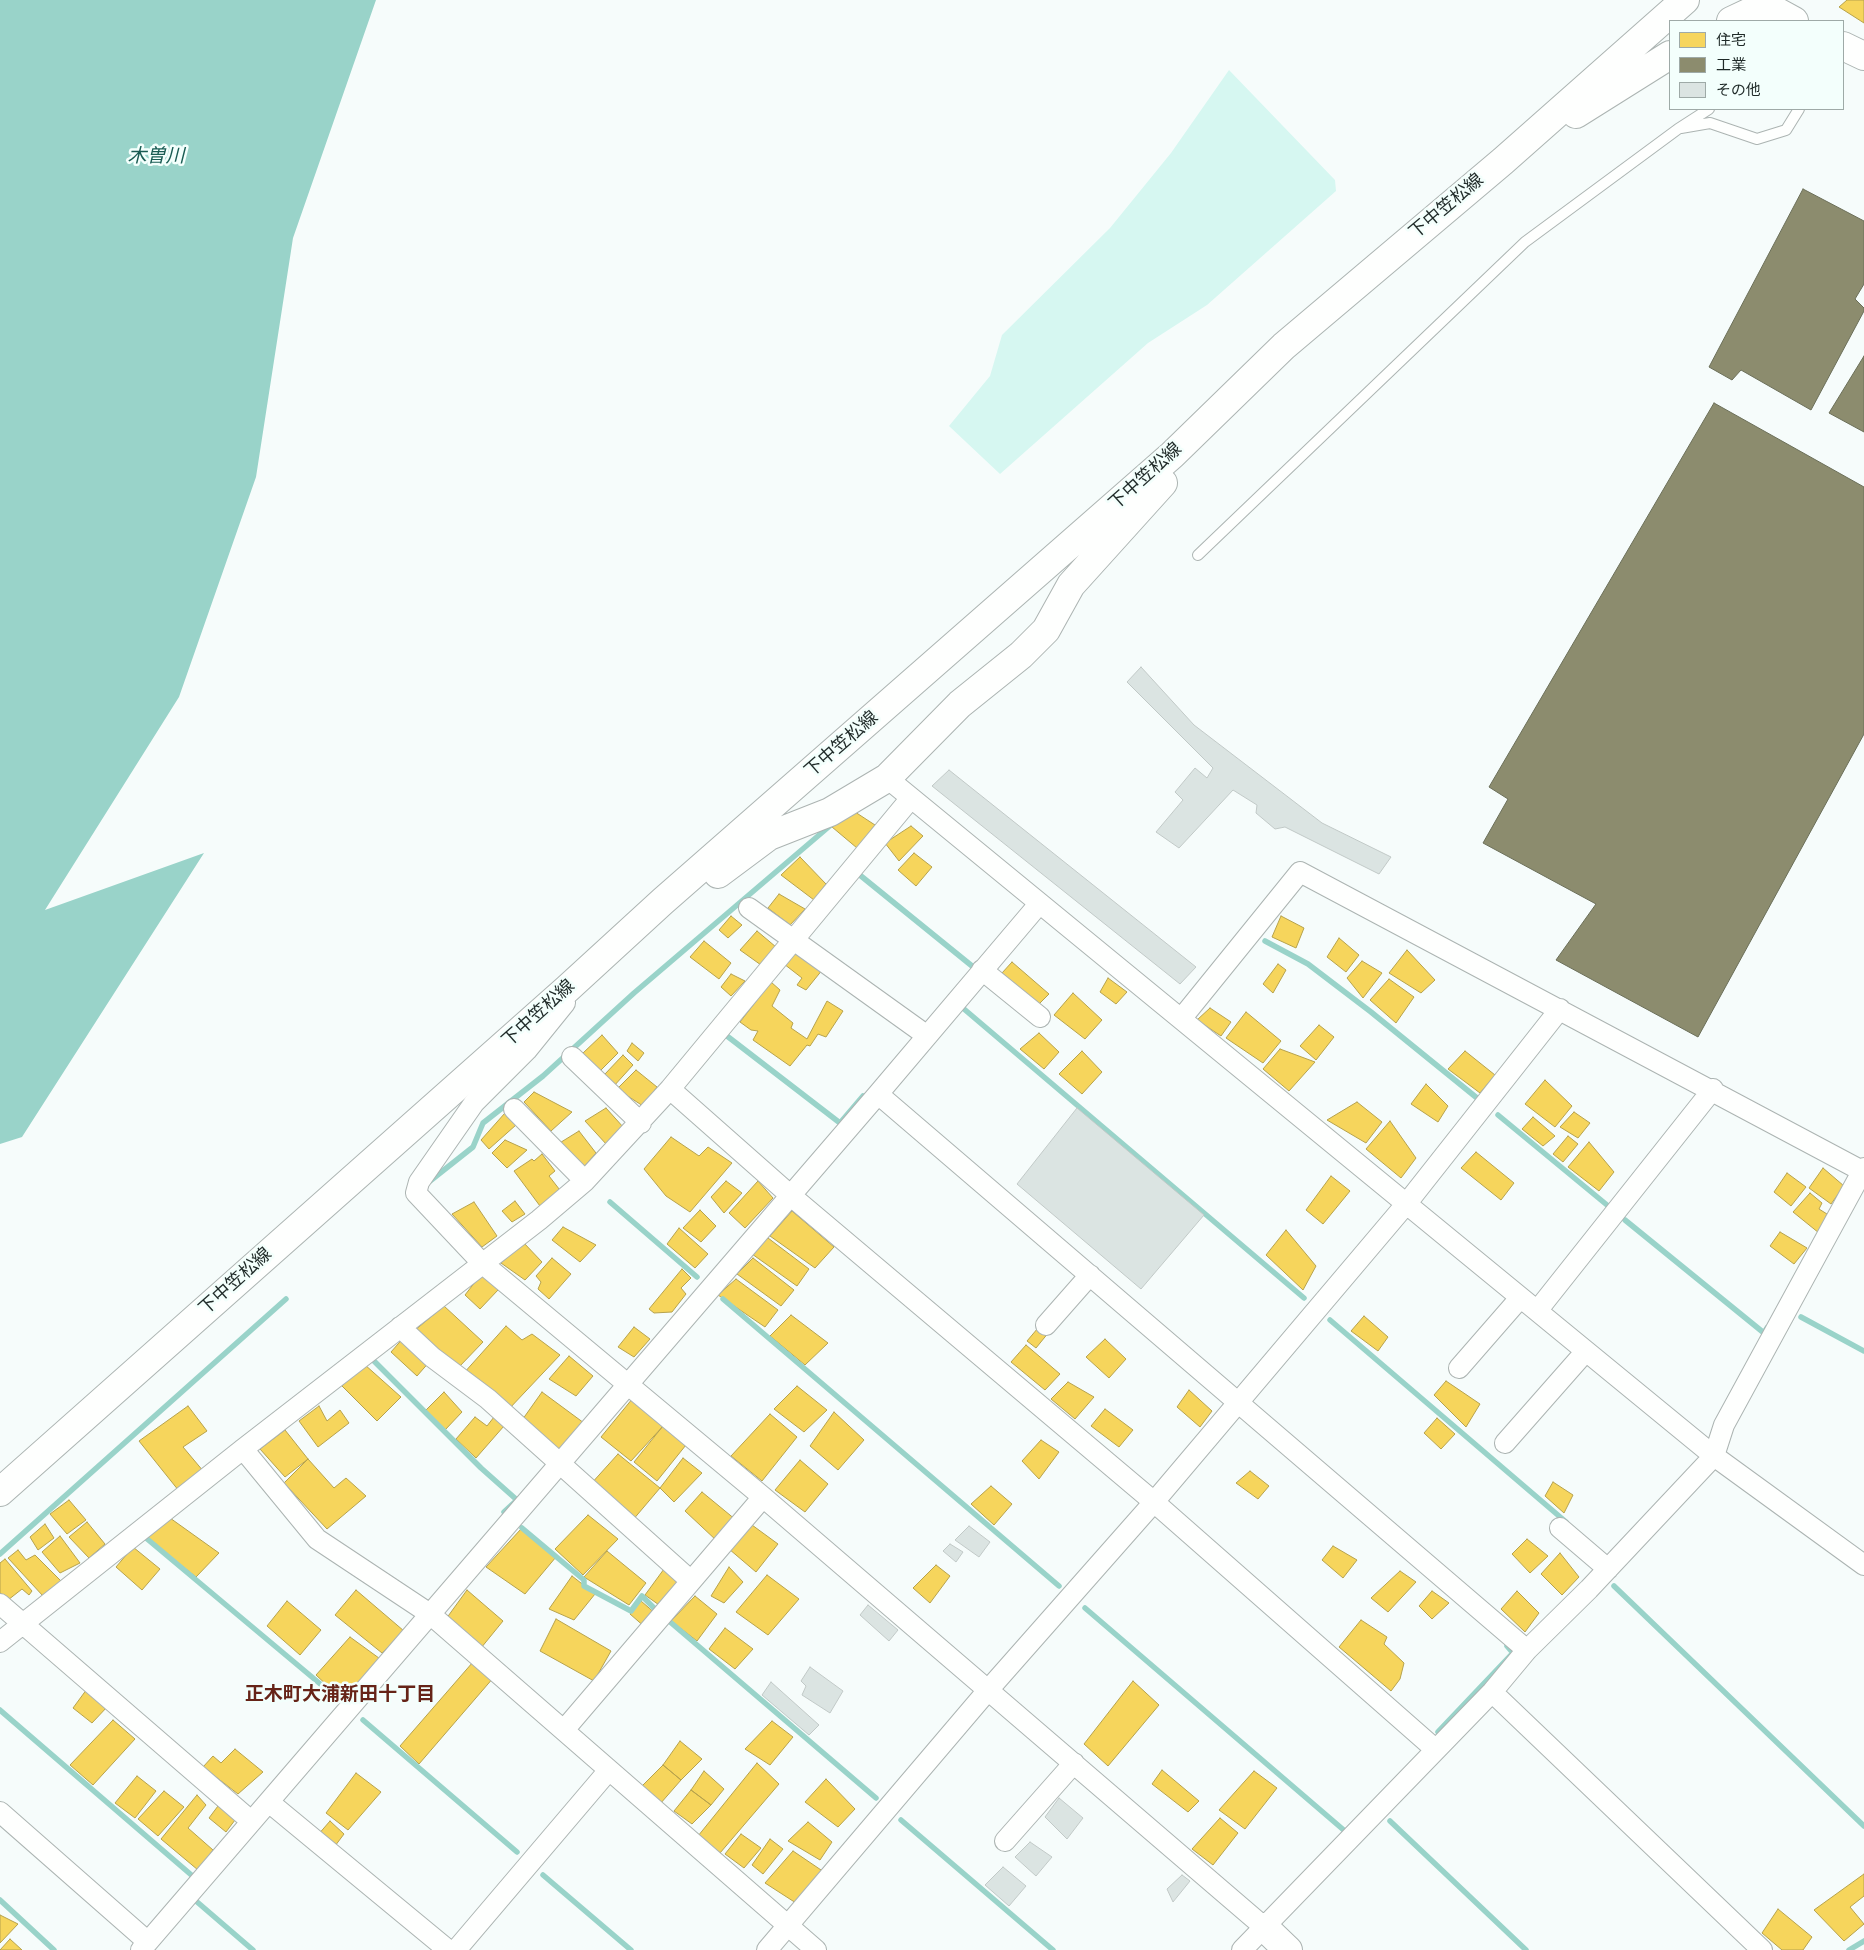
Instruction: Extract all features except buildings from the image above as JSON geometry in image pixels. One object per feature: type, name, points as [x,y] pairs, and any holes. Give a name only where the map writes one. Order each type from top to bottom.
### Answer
[{"type":"main road","name":"下中笠松線","points":[[0,1492],[567,989],[663,901],[1172,455],[1284,346],[1503,161],[1685,0]]},
{"type":"main road","points":[[1798,0],[1805,20]]},
{"type":"main road","points":[[1733,20],[1750,12],[1774,10],[1792,20]]},
{"type":"main road","points":[[1844,46],[1864,56]]},
{"type":"main road","points":[[1503,161],[1669,55]]},
{"type":"main road","points":[[663,901],[689,896],[769,836],[830,812],[887,778],[960,704],[1020,656],[1046,630],[1071,585],[1164,482],[1172,455]]},
{"type":"main road","points":[[1264,1927],[1288,1950]]},
{"type":"street","points":[[887,778],[1714,1456],[1864,1565]]},
{"type":"street","points":[[0,1642],[243,1449],[539,1220],[585,1181],[641,1124],[911,798]]},
{"type":"street","points":[[1181,1019],[1300,872],[1863,1170],[1724,1425],[1714,1456],[1608,1569],[1527,1650],[1492,1692],[1242,1950]]},
{"type":"street","points":[[0,1812],[145,1946],[252,1821],[270,1803],[558,1464],[878,1094],[926,1035],[1039,904]]},
{"type":"street","points":[[748,908],[926,1035]]},
{"type":"street","points":[[982,970],[1040,1017]]},
{"type":"street","points":[[567,989],[565,1003],[527,1050],[474,1103],[419,1182],[416,1193],[482,1263],[763,1497],[1264,1927]]},
{"type":"street","points":[[767,1950],[989,1689],[1154,1502],[1407,1203],[1560,1009]]},
{"type":"street","points":[[572,1057],[641,1124]]},
{"type":"street","points":[[670,1089],[790,1195],[1154,1502],[1435,1749]]},
{"type":"street","points":[[1537,1311],[1713,1090]]},
{"type":"street","points":[[878,1094],[1527,1650]]},
{"type":"street","points":[[514,1108],[585,1181]]},
{"type":"street","points":[[1046,1324],[1090,1275]]},
{"type":"street","points":[[1459,1368],[1520,1298]]},
{"type":"street","points":[[400,1327],[432,1357],[488,1399],[558,1464],[691,1581]]},
{"type":"street","points":[[1505,1443],[1586,1351]]},
{"type":"street","points":[[243,1449],[317,1539],[430,1614],[816,1950]]},
{"type":"street","points":[[564,1730],[763,1497]]},
{"type":"street","points":[[1560,1528],[1608,1569]]},
{"type":"street","points":[[0,1604],[24,1623],[136,1724],[252,1821]]},
{"type":"street","points":[[1492,1692],[1762,1950]]},
{"type":"street","points":[[1005,1841],[1074,1763]]},
{"type":"street","points":[[456,1950],[610,1770]]},
{"type":"street","points":[[270,1803],[448,1950]]},
{"type":"lane","points":[[1198,555],[1525,242],[1678,129],[1707,110]]},
{"type":"lane","points":[[1678,129],[1710,123],[1757,139],[1786,130],[1798,110]]},
{"type":"shaded area","points":[[1229,70],[1335,180],[1336,191],[1207,305],[1148,343],[1000,474],[949,426],[990,376],[1002,335],[1110,228],[1171,153]]},
{"type":"water","name":"木曽川","points":[[0,0],[376,0],[293,238],[256,477],[179,697],[45,910],[204,853],[22,1137],[0,1144]]},
{"type":"waterway","points":[[430,1181],[473,1147],[483,1123],[543,1076],[634,993],[832,824]]},
{"type":"waterway","points":[[861,876],[972,966]]},
{"type":"waterway","points":[[1265,941],[1308,964],[1371,1012],[1477,1098]]},
{"type":"waterway","points":[[964,1009],[1304,1298]]},
{"type":"waterway","points":[[727,1036],[840,1123],[863,1096]]},
{"type":"waterway","points":[[1498,1115],[1607,1205]]},
{"type":"waterway","points":[[610,1202],[697,1277]]},
{"type":"waterway","points":[[1625,1220],[1764,1333],[1767,1328]]},
{"type":"waterway","points":[[0,1554],[286,1299]]},
{"type":"waterway","points":[[723,1299],[1059,1586]]},
{"type":"waterway","points":[[1801,1317],[1864,1351]]},
{"type":"waterway","points":[[1330,1320],[1566,1522]]},
{"type":"waterway","points":[[372,1359],[481,1468],[517,1500],[504,1512]]},
{"type":"waterway","points":[[522,1528],[584,1580],[584,1586],[631,1611],[642,1596],[657,1611]]},
{"type":"waterway","points":[[146,1538],[337,1698]]},
{"type":"waterway","points":[[1614,1586],[1864,1826]]},
{"type":"waterway","points":[[1085,1608],[1346,1832]]},
{"type":"waterway","points":[[669,1621],[876,1798]]},
{"type":"waterway","points":[[1438,1732],[1513,1653],[1507,1646]]},
{"type":"waterway","points":[[0,1710],[196,1879]]},
{"type":"waterway","points":[[363,1720],[517,1852]]},
{"type":"waterway","points":[[901,1820],[1053,1950]]},
{"type":"waterway","points":[[1390,1821],[1526,1950]]},
{"type":"waterway","points":[[543,1875],[631,1950]]},
{"type":"waterway","points":[[0,1900],[54,1950]]},
{"type":"waterway","points":[[196,1901],[253,1950]]},
{"type":"waterway","points":[[1849,1950],[1864,1941]]},
{"type":"district","name":"正木町大浦新田十丁目","points":[[340,1695]]}]
